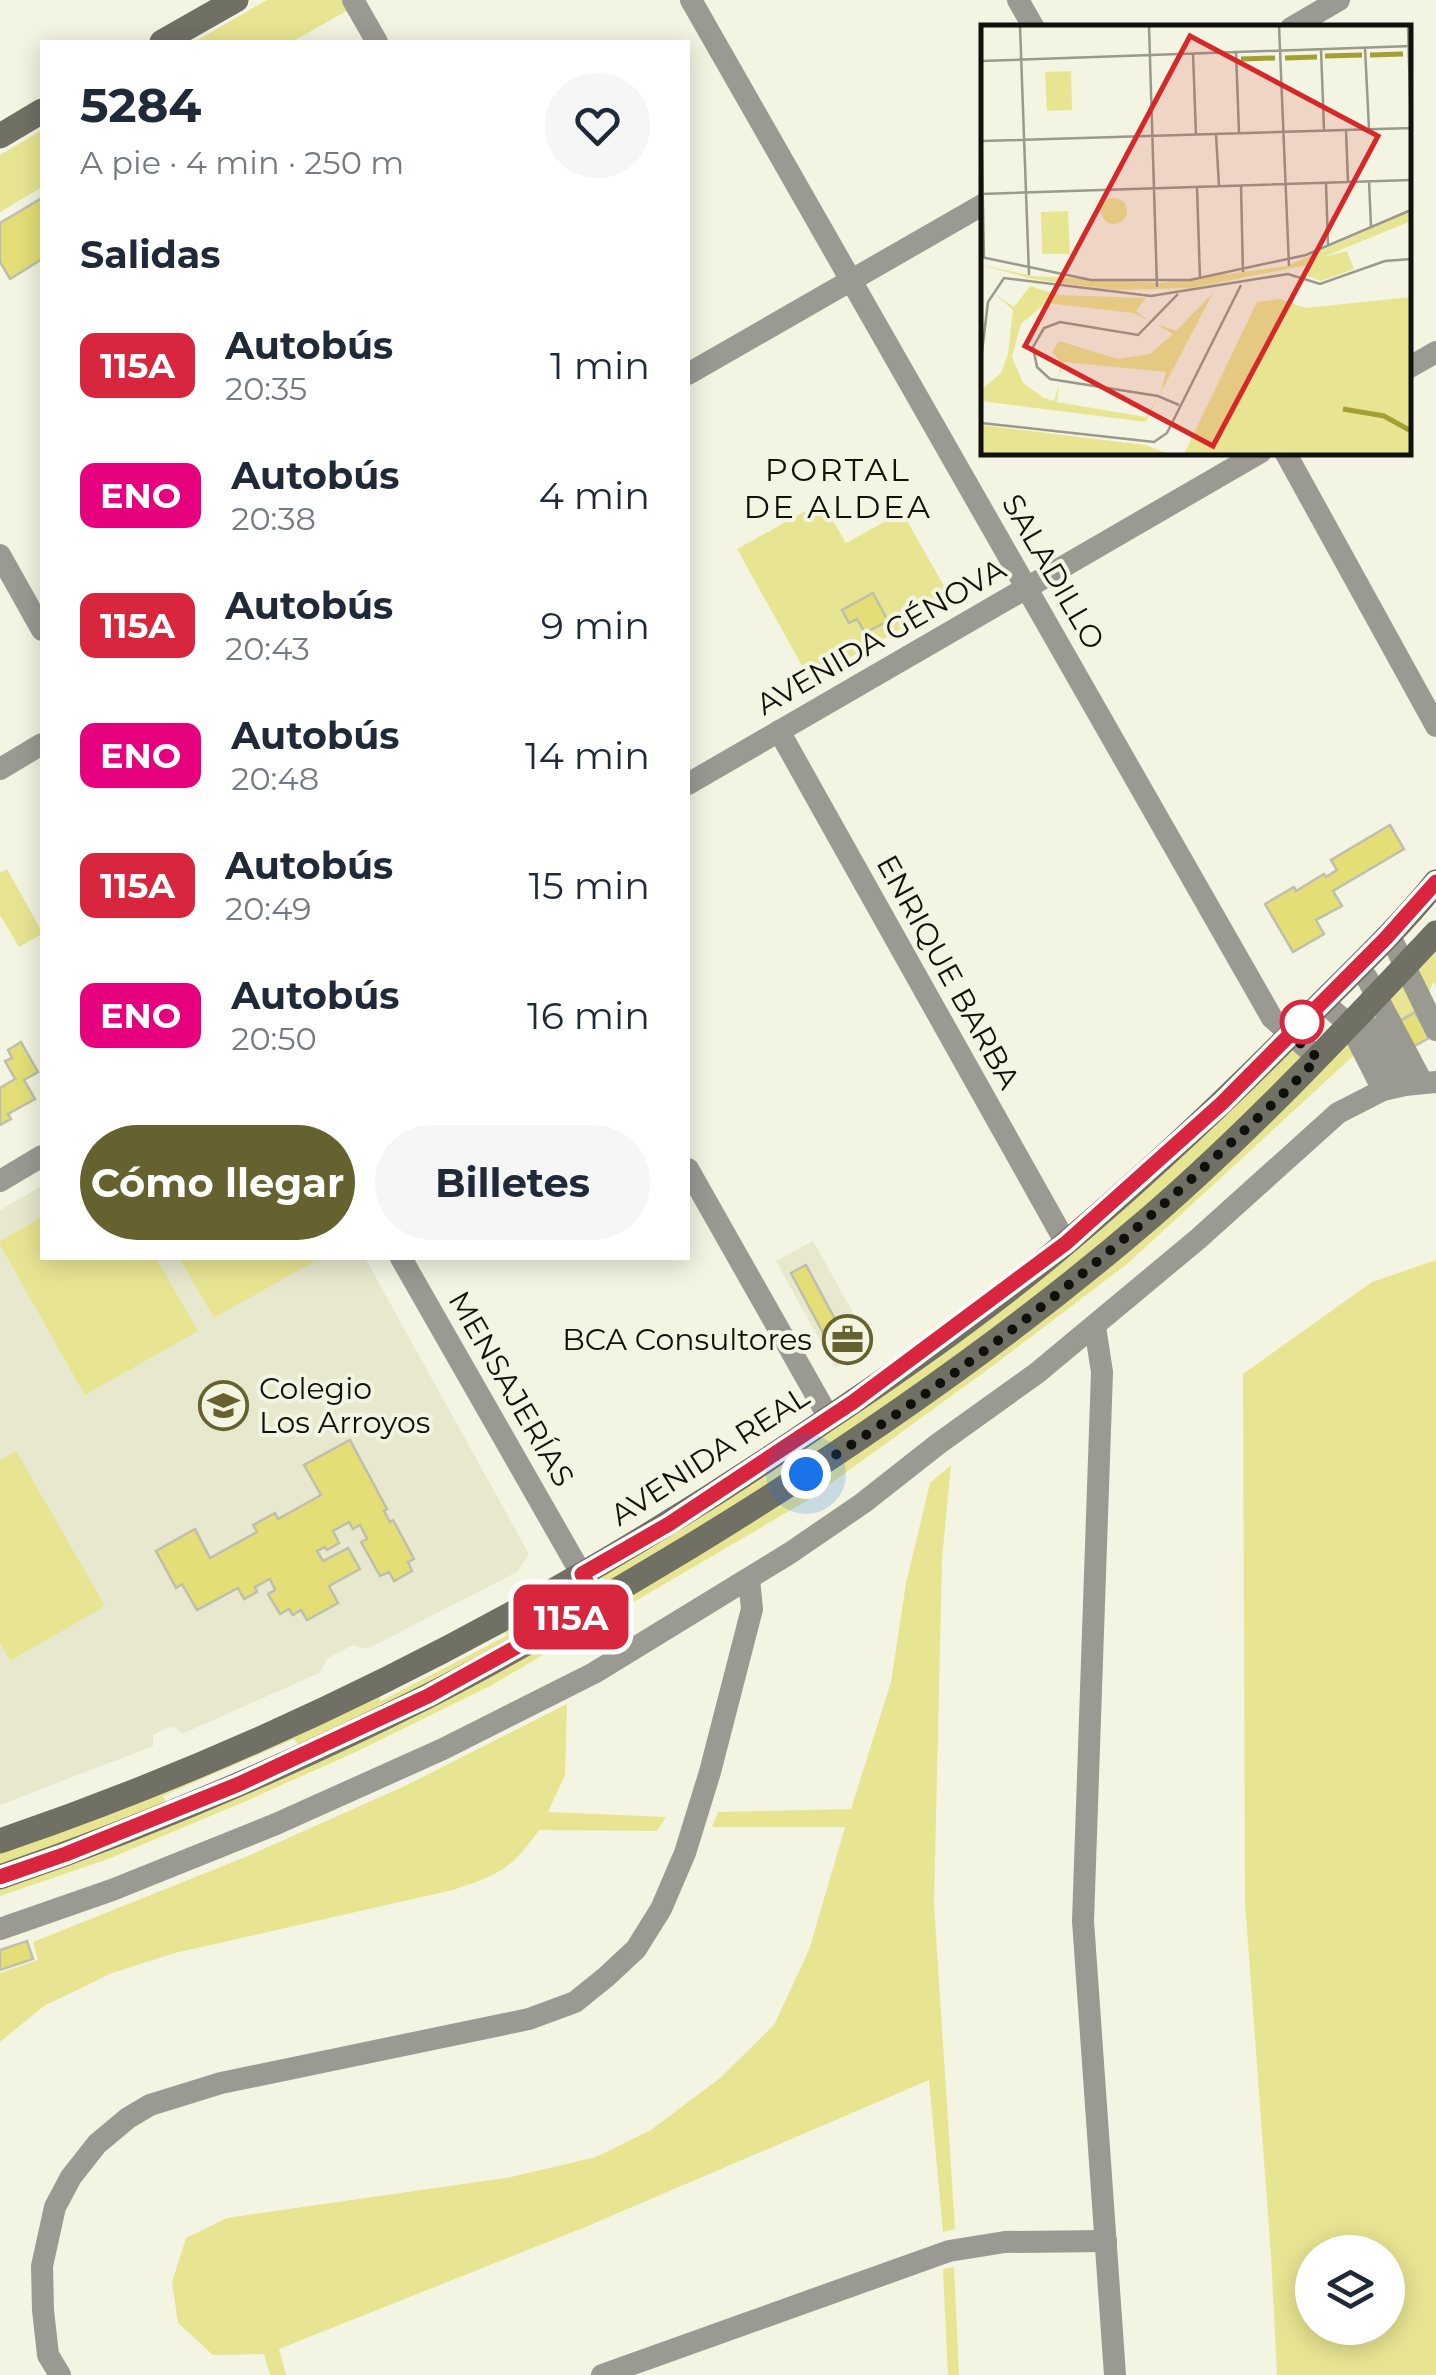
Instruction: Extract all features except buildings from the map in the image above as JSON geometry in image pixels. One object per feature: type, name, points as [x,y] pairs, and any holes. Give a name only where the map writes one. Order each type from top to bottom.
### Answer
[{"type":"main road","points":[[166,40],[236,0]]},
{"type":"main road","points":[[0,136],[40,112]]},
{"type":"main road","name":"AVENIDA REAL","points":[[0,1841],[186,1770],[402,1671],[669,1524],[830,1418],[1066,1243],[1222,1103],[1386,938],[1436,882]]},
{"type":"main road","points":[[0,1877],[204,1800],[428,1696],[598,1602],[832,1458],[998,1341],[1154,1214],[1263,1114],[1436,932]]},
{"type":"street","points":[[353,0],[376,40]]},
{"type":"street","name":"SALADILLO","points":[[691,0],[1272,1018],[1318,1058]]},
{"type":"street","points":[[1018,0],[1032,25]]},
{"type":"street","points":[[1297,25],[1339,0]]},
{"type":"street","points":[[690,373],[981,206]]},
{"type":"street","points":[[1411,366],[1436,352]]},
{"type":"street","name":"AVENIDA GÉNOVA","points":[[690,783],[1256,455]]},
{"type":"street","points":[[1288,455],[1436,726]]},
{"type":"street","points":[[0,555],[40,626]]},
{"type":"street","name":"ENRIQUE BARBA","points":[[778,731],[1066,1243]]},
{"type":"street","points":[[0,769],[40,745]]},
{"type":"street","points":[[1386,938],[1395,946],[1436,1030]]},
{"type":"street","points":[[1356,968],[1376,995],[1412,1085]]},
{"type":"street","points":[[1323,1002],[1350,1025],[1377,1032],[1412,1085]]},
{"type":"street","points":[[0,1930],[276,1824],[443,1749],[594,1673],[749,1579],[1038,1373],[1198,1240],[1338,1112],[1412,1085]]},
{"type":"street","points":[[0,1181],[40,1157]]},
{"type":"street","points":[[690,1173],[830,1418]]},
{"type":"street","name":"MENSAJERÍAS","points":[[403,1260],[598,1602]]},
{"type":"street","points":[[1095,1327],[1102,1372],[1084,1921],[1115,2375]]},
{"type":"street","points":[[60,2375],[48,2355],[42,2310],[42,2266],[55,2207],[96,2144],[128,2118],[150,2104],[221,2082],[529,2018],[576,2002],[636,1949],[668,1895],[706,1788],[752,1609],[749,1579]]},
{"type":"street","points":[[602,2375],[949,2250],[1005,2242],[1106,2241]]},
{"type":"shaded area","points":[[267,0],[345,0],[350,9],[296,40],[197,40]]},
{"type":"shaded area","points":[[40,131],[40,188],[0,212],[0,155]]},
{"type":"shaded area","points":[[822,502],[846,543],[902,512],[952,600],[810,680],[737,549]]},
{"type":"shaded area","points":[[7,869],[40,928],[40,935],[19,947],[0,915],[0,873]]},
{"type":"shaded area","points":[[1436,933],[1436,986],[1433,982],[1428,996],[1433,1006],[1351,1058],[1127,1264],[808,1500],[490,1686],[360,1750],[108,1859],[0,1896],[0,1877],[204,1800],[598,1603],[1081,1276]]},
{"type":"shaded area","points":[[1288,1049],[1299,1054],[1301,1060],[1258,1111],[962,1363],[606,1586],[603,1571],[843,1419]]},
{"type":"shaded area","name":"Colegio Los Arroyos","points":[[40,1187],[40,1260],[366,1260],[529,1554],[517,1572],[367,1649],[353,1645],[328,1658],[319,1673],[182,1734],[170,1727],[153,1735],[153,1746],[0,1805],[0,1210]]},
{"type":"shaded area","points":[[40,1218],[40,1260],[157,1260],[198,1331],[85,1395],[0,1241]]},
{"type":"shaded area","points":[[813,1241],[873,1348],[835,1368],[776,1261]]},
{"type":"shaded area","points":[[180,1260],[316,1260],[214,1318]]},
{"type":"shaded area","points":[[1436,1260],[1436,2375],[1277,2375],[1245,1903],[1243,1374],[1372,1282]]},
{"type":"shaded area","points":[[16,1451],[105,1606],[10,1661],[0,1643],[0,1460]]},
{"type":"shaded area","points":[[951,1465],[942,1559],[934,1904],[955,2229],[943,2232],[929,2080],[583,2228],[279,2349],[286,2375],[270,2375],[264,2354],[213,2355],[178,2323],[172,2282],[186,2238],[227,2218],[511,2177],[596,2157],[651,2130],[720,2078],[774,2025],[809,1950],[845,1827],[712,1827],[718,1812],[851,1809],[891,1682],[906,1583],[930,1483]]},
{"type":"shaded area","points":[[576,1590],[581,1599],[511,1643],[300,1748],[294,1739],[163,1796],[167,1806],[0,1868],[0,1848],[377,1691],[381,1701],[506,1636],[502,1626]]},
{"type":"shaded area","points":[[567,1704],[565,1775],[548,1812],[666,1817],[657,1831],[539,1830],[511,1863],[482,1880],[453,1890],[175,1953],[112,1973],[44,2006],[0,2042],[0,1973],[38,1960],[33,1942],[248,1856],[407,1785]]},
{"type":"shaded area","points":[[954,2267],[959,2375],[948,2375],[943,2269]]},
{"type":"bus line","name":"115A","points":[[0,1877],[239,1784],[428,1696],[598,1602],[582,1574],[773,1457],[1066,1243],[1222,1103],[1386,938],[1436,882]]},
{"type":"place","name":"BCA Consultores","points":[[847,1340]]},
{"type":"place","name":"Colegio Los Arroyos","points":[[224,1406]]},
{"type":"district","name":"PORTAL DE ALDEA","points":[[838,488]]},
{"type":"route","points":[[806,1474],[908,1407],[998,1341],[1154,1214],[1318,1058],[1290,1035],[1302,1022]]}]
